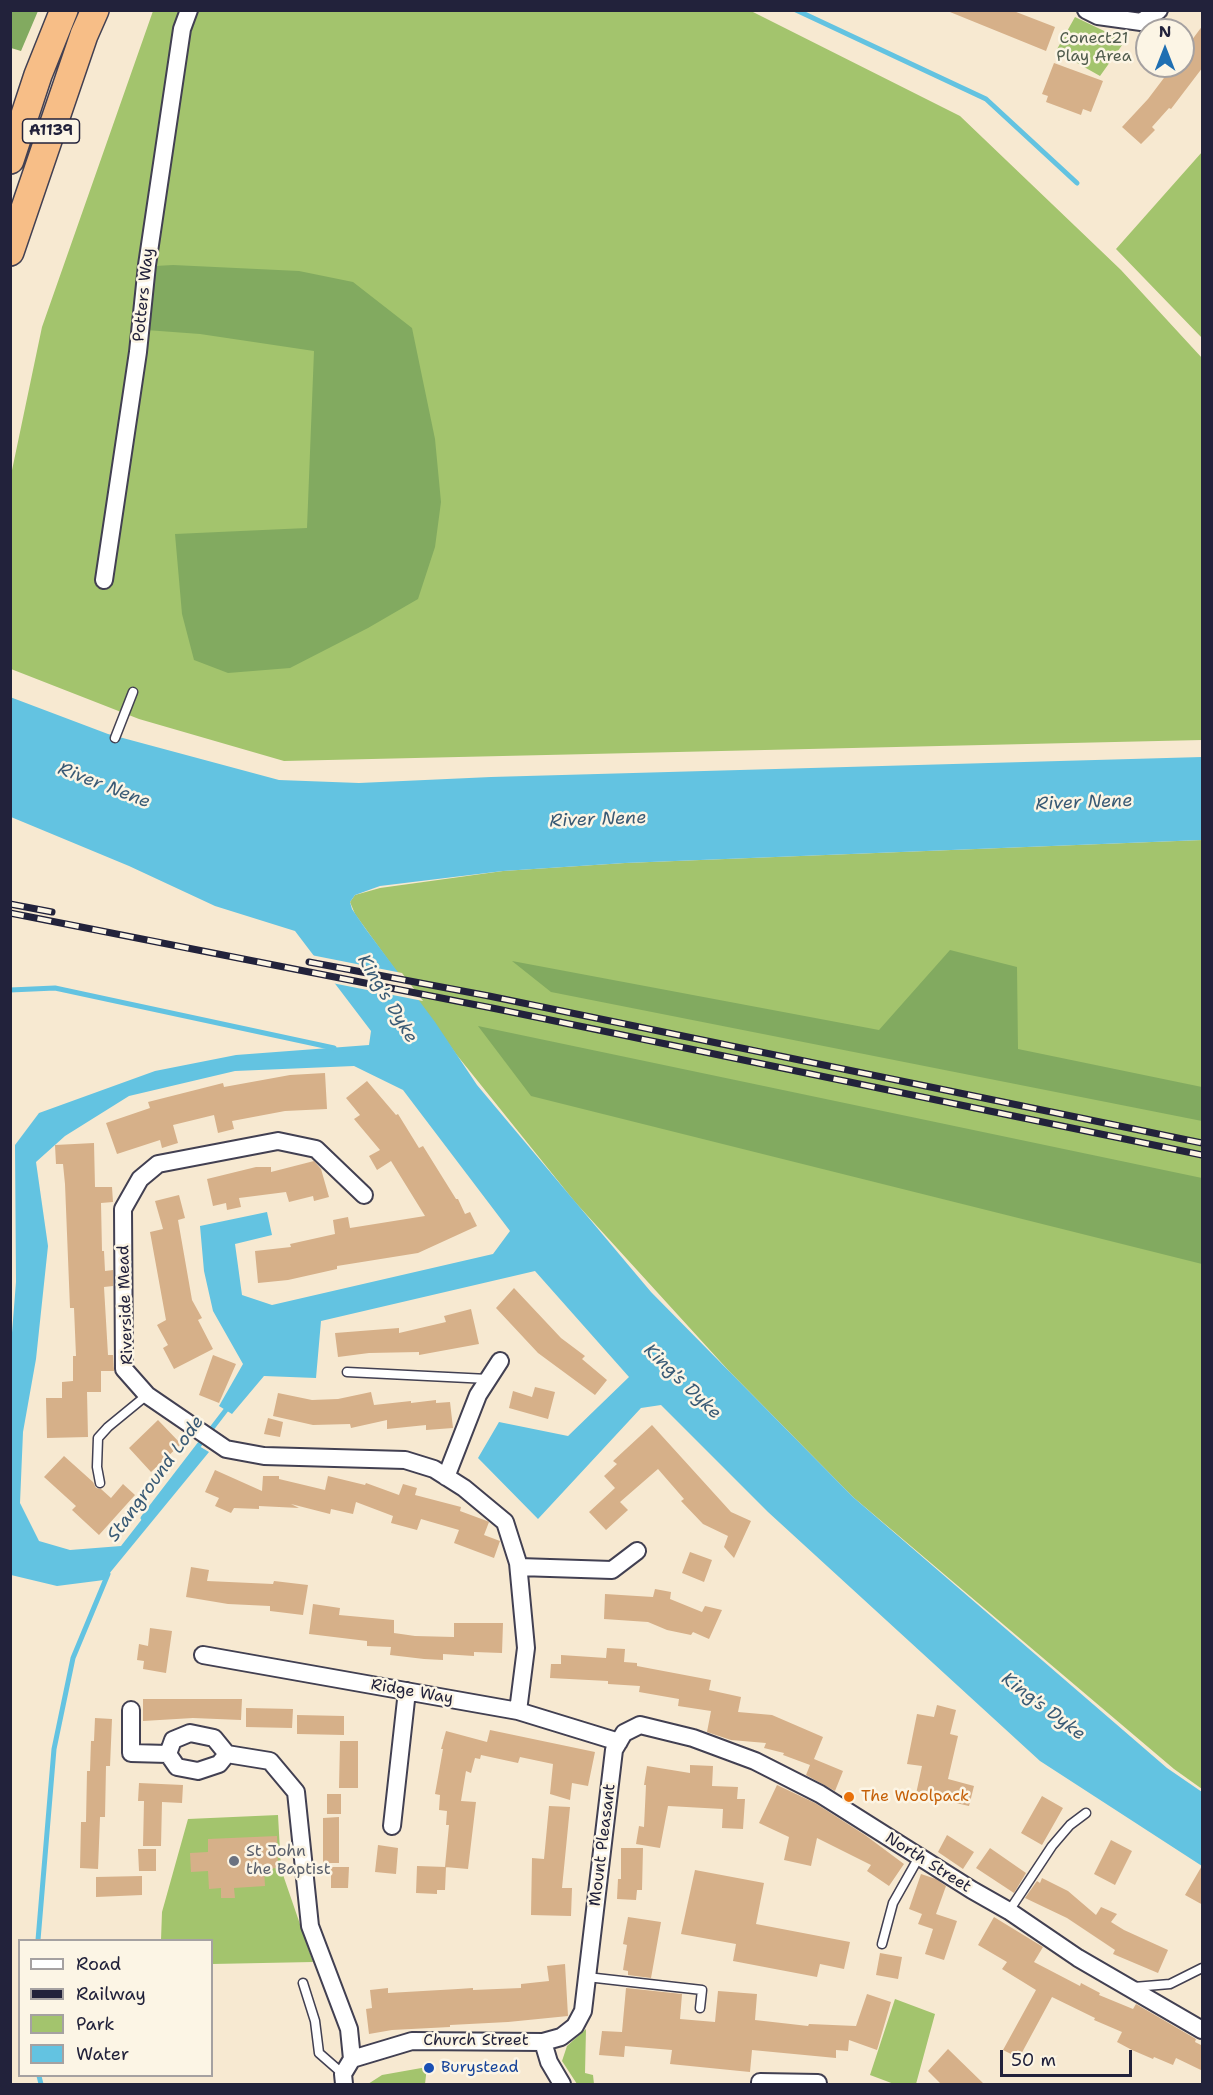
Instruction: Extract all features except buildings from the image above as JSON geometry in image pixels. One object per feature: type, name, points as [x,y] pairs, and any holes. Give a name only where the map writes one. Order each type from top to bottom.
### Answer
[{"type":"highway","name":"A1139","points":[[10,160],[38,75],[64,10]]},
{"type":"highway","name":"A1139","points":[[10,252],[84,35],[95,10]]},
{"type":"street","name":"Potters Way","points":[[104,579],[182,29],[189,10]]},
{"type":"street","points":[[1086,10],[1098,16],[1141,22],[1159,10]]},
{"type":"street","name":"Riverside Mead","points":[[364,1195],[316,1149],[278,1141],[158,1164],[140,1179],[123,1209],[124,1369],[147,1395],[226,1449],[264,1456],[405,1460],[434,1469],[464,1488],[505,1522],[519,1567],[526,1648],[518,1711]]},
{"type":"street","points":[[446,1477],[478,1395],[500,1361]]},
{"type":"street","points":[[519,1567],[612,1570],[637,1551]]},
{"type":"street","name":"Ridge Way","points":[[203,1655],[518,1711],[619,1742]]},
{"type":"street","points":[[392,1826],[407,1691]]},
{"type":"street","points":[[131,1710],[131,1753],[168,1754]]},
{"type":"street","name":"North Street","points":[[619,1742],[624,1733],[640,1725],[693,1738],[755,1761],[820,1794],[1009,1911],[1078,1958],[1203,2030]]},
{"type":"street","points":[[168,1754],[173,1740],[190,1733],[214,1738],[227,1754],[270,1761],[296,1792],[310,1926],[350,2030],[346,2072]]},
{"type":"street","name":"Mount Pleasant","points":[[587,1977],[614,1750],[619,1742]]},
{"type":"street","points":[[168,1754],[177,1767],[198,1772],[219,1764],[227,1754]]},
{"type":"street","name":"Church Street","points":[[346,2072],[412,2041],[543,2042],[561,2037],[575,2026],[583,2011],[587,1977]]},
{"type":"street","points":[[543,2042],[549,2062],[562,2085]]},
{"type":"street","points":[[760,2085],[760,2082],[818,2083]]},
{"type":"lane","points":[[115,738],[133,692]]},
{"type":"lane","points":[[347,1372],[489,1379]]},
{"type":"lane","points":[[100,1483],[97,1467],[98,1438],[147,1395]]},
{"type":"lane","points":[[1009,1911],[1052,1846],[1070,1825],[1086,1813]]},
{"type":"lane","points":[[882,1944],[893,1902],[919,1857]]},
{"type":"lane","points":[[1127,1987],[1170,1984],[1203,1968]]},
{"type":"lane","points":[[587,1977],[702,1990],[700,2008]]},
{"type":"lane","points":[[303,1983],[315,2021],[319,2054],[346,2072]]},
{"type":"green space","points":[[11,10],[38,11],[21,51],[11,48]]},
{"type":"green space","points":[[153,11],[751,11],[960,116],[1121,270],[1202,358],[1202,740],[284,761],[139,719],[11,669],[11,475],[42,327]]},
{"type":"green space","name":"Conect21 Play Area","points":[[1075,17],[1125,41],[1100,76],[1056,51]]},
{"type":"green space","points":[[1202,152],[1202,338],[1116,249]]},
{"type":"green space","points":[[155,266],[299,271],[353,282],[412,328],[435,439],[441,502],[435,547],[418,599],[368,628],[290,668],[228,673],[194,660],[182,614],[175,534],[307,528],[314,351],[200,334],[146,330]]},
{"type":"green space","points":[[1202,840],[1202,1789],[1174,1769],[853,1497],[729,1371],[575,1202],[456,1054],[355,914],[350,902],[355,895],[380,888],[503,871],[625,863]]},
{"type":"green space","points":[[950,950],[1017,967],[1018,1049],[1202,1087],[1202,1121],[551,992],[512,961],[879,1030]]},
{"type":"green space","points":[[478,1026],[1202,1178],[1202,1264],[531,1096]]},
{"type":"green space","points":[[278,1815],[281,1869],[313,1962],[213,1964],[213,1939],[161,1939],[162,1912],[188,1819]]},
{"type":"green space","points":[[895,1999],[935,2014],[916,2084],[894,2084],[870,2075]]},
{"type":"green space","points":[[586,2029],[585,2073],[593,2075],[594,2084],[577,2084],[562,2061],[567,2046]]},
{"type":"green space","points":[[427,2067],[425,2084],[368,2084],[382,2075]]},
{"type":"water","points":[[10,697],[108,734],[279,780],[359,783],[491,777],[1202,757],[1202,840],[625,863],[503,871],[380,886],[355,895],[350,902],[365,928],[435,1022],[477,1085],[651,1292],[853,1497],[1167,1768],[1202,1792],[1202,1866],[1040,1761],[768,1512],[661,1405],[641,1408],[538,1519],[478,1458],[499,1422],[568,1436],[629,1377],[535,1271],[321,1321],[316,1378],[264,1376],[232,1414],[219,1406],[243,1364],[213,1311],[204,1271],[200,1226],[267,1212],[272,1235],[235,1244],[242,1295],[272,1305],[493,1254],[510,1231],[403,1090],[354,1066],[235,1071],[129,1096],[65,1136],[36,1162],[48,1246],[36,1359],[23,1432],[20,1503],[39,1541],[70,1550],[121,1546],[199,1446],[209,1452],[104,1580],[57,1586],[11,1575],[10,1358],[16,1282],[15,1145],[39,1113],[155,1071],[236,1055],[369,1045],[371,1031],[295,931],[215,906],[129,866],[11,817]]},
{"type":"pier","points":[[311,955],[402,973],[423,1001],[332,983]]},
{"type":"waterway","points":[[796,10],[986,99],[1077,183]]},
{"type":"waterway","points":[[10,990],[55,988],[334,1048]]},
{"type":"waterway","name":"Stanground Lode","points":[[143,1518],[229,1406]]},
{"type":"waterway","name":"Stanground Lode","points":[[38,1939],[54,1749],[73,1658],[108,1574]]},
{"type":"waterway","name":"Stanground Lode","points":[[39,2077],[41,2084]]},
{"type":"railway","points":[[10,904],[52,912]]},
{"type":"railway","points":[[10,913],[497,1009],[1202,1155]]},
{"type":"railway","points":[[309,962],[489,996],[1202,1143]]},
{"type":"place","name":"The Woolpack","points":[[849,1797]]},
{"type":"place","name":"St John the Baptist","points":[[234,1861]]},
{"type":"place","name":"Burystead","points":[[429,2068]]},
{"type":"water label","name":"River Nene","points":[[104,786]]},
{"type":"water label","name":"River Nene","points":[[1084,803]]},
{"type":"water label","name":"River Nene","points":[[598,820]]},
{"type":"water label","name":"King's Dyke","points":[[387,999]]},
{"type":"water label","name":"King's Dyke","points":[[682,1382]]},
{"type":"water label","name":"King's Dyke","points":[[1043,1707]]}]
